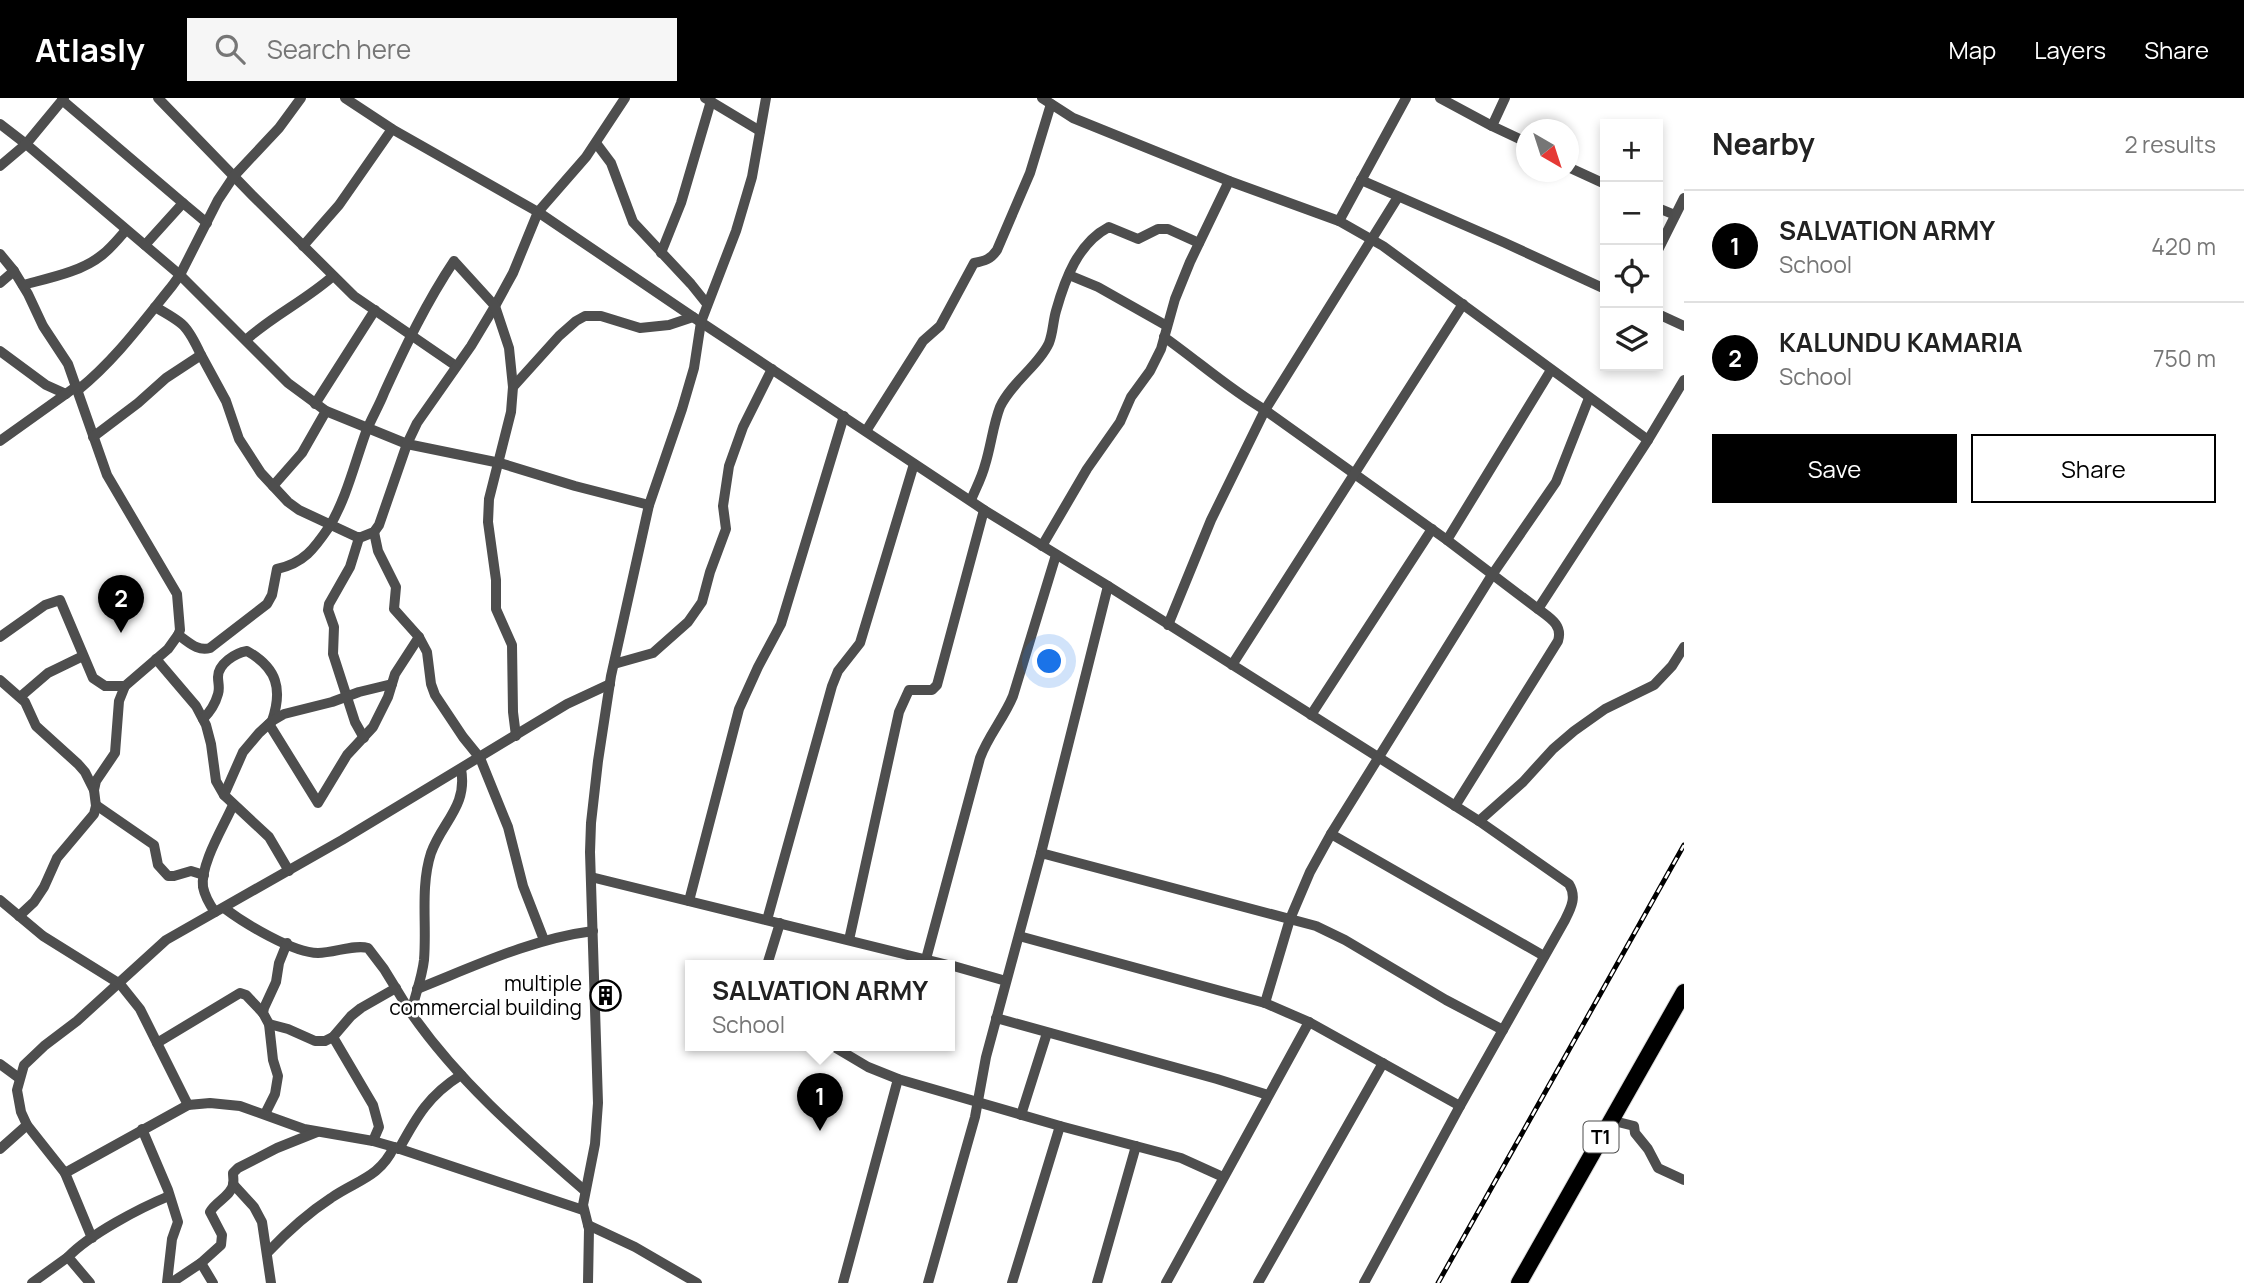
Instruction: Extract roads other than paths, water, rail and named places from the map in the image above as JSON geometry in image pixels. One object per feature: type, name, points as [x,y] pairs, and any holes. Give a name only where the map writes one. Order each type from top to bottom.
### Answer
[{"type":"highway","name":"T1","points":[[1519,1283],[1684,992]]},
{"type":"street","points":[[158,98],[354,296],[456,366]]},
{"type":"street","points":[[0,441],[98,374],[117,354],[180,275],[218,200],[234,176],[279,128],[301,98]]},
{"type":"street","points":[[345,98],[392,129],[538,212],[984,510],[1479,821],[1564,880],[1572,889],[1574,895],[1570,909],[1364,1283]]},
{"type":"street","points":[[544,940],[523,886],[508,827],[480,758],[435,695],[427,652],[419,637],[394,609],[396,587],[378,551],[374,532],[417,423],[471,346],[495,306],[513,273],[538,212],[596,143],[625,98]]},
{"type":"street","points":[[588,1283],[588,1225],[583,1210],[595,1144],[598,1103],[591,823],[598,761],[610,684],[649,505],[694,368],[697,319],[708,304],[752,177],[766,98]]},
{"type":"street","points":[[1339,221],[1406,98]]},
{"type":"street","points":[[1440,98],[1516,137]]},
{"type":"street","points":[[1492,126],[1505,98]]},
{"type":"street","points":[[0,166],[26,144],[63,99],[207,223]]},
{"type":"street","points":[[661,253],[681,204],[708,100],[760,131]]},
{"type":"street","points":[[866,431],[923,341],[940,326],[974,263],[992,257],[997,250],[1030,173],[1047,101],[1073,118],[1229,181],[1339,221],[1371,238],[1648,440]]},
{"type":"street","points":[[0,124],[180,275],[289,383],[326,411],[407,444],[499,463],[649,505]]},
{"type":"street","points":[[303,246],[339,205],[392,129]]},
{"type":"street","points":[[596,143],[614,170],[633,222],[708,304]]},
{"type":"street","points":[[1579,172],[1601,182]]},
{"type":"street","points":[[1360,180],[1600,287]]},
{"type":"street","points":[[1042,546],[1087,469],[1120,422],[1131,397],[1150,371],[1175,299],[1229,181]]},
{"type":"street","points":[[1168,625],[1207,529],[1265,410],[1398,197]]},
{"type":"street","points":[[1660,245],[1684,198]]},
{"type":"street","points":[[145,245],[183,203]]},
{"type":"street","points":[[1663,210],[1675,215]]},
{"type":"street","points":[[971,500],[985,465],[1000,407],[1021,377],[1046,350],[1051,339],[1056,311],[1080,252],[1109,226],[1138,239],[1158,229],[1168,229],[1199,243]]},
{"type":"street","points":[[23,285],[92,261],[103,254],[126,230]]},
{"type":"street","points":[[0,254],[23,285],[43,326],[68,364],[107,475],[177,594],[180,630],[178,635],[125,686],[116,715],[115,753],[96,781],[94,789]]},
{"type":"street","points":[[178,635],[204,650],[218,642],[267,604],[272,595],[277,569],[295,565],[305,558],[331,523],[367,429],[428,303],[454,261],[495,306],[509,348],[513,387],[511,412],[489,499],[488,522],[496,580],[496,609],[512,645],[516,736]]},
{"type":"street","points":[[0,283],[14,271]]},
{"type":"street","points":[[1069,275],[1098,287],[1166,331],[1237,393],[1432,529],[1557,625],[1560,631],[1558,642],[1455,806]]},
{"type":"street","points":[[247,340],[274,317],[313,294],[333,276]]},
{"type":"street","points":[[1232,665],[1463,304]]},
{"type":"street","points":[[155,307],[188,328],[226,401],[239,439],[261,473],[288,502],[299,510],[359,538],[374,532]]},
{"type":"street","points":[[315,404],[375,310]]},
{"type":"street","points":[[513,387],[559,336],[584,316],[601,316],[640,328],[697,319]]},
{"type":"street","points":[[1663,316],[1684,326]]},
{"type":"street","points":[[0,351],[46,385],[66,394]]},
{"type":"street","points":[[93,437],[138,404],[166,378],[201,355]]},
{"type":"street","points":[[614,664],[653,653],[688,622],[702,602],[726,529],[723,506],[729,466],[743,427],[772,369]]},
{"type":"street","points":[[1447,540],[1551,370]]},
{"type":"street","points":[[1538,609],[1684,380]]},
{"type":"street","points":[[1265,1003],[1290,919],[1331,834],[1492,575],[1556,482],[1589,398]]},
{"type":"street","points":[[273,486],[302,453],[326,411]]},
{"type":"street","points":[[690,901],[739,709],[781,624],[844,416]]},
{"type":"street","points":[[767,920],[832,686],[838,671],[860,643],[914,464]]},
{"type":"street","points":[[849,940],[899,712],[909,690],[932,690],[937,685],[984,510]]},
{"type":"street","points":[[1311,715],[1432,529]]},
{"type":"street","points":[[359,538],[350,567],[328,610],[334,627],[333,654],[355,722],[364,738]]},
{"type":"street","points":[[926,959],[980,758],[1013,696],[1056,555]]},
{"type":"street","points":[[928,1283],[978,1103],[986,1057],[1108,586]]},
{"type":"street","points":[[0,637],[45,605],[60,600],[97,682],[105,686],[125,686]]},
{"type":"street","points":[[271,722],[318,803],[338,767],[377,720],[395,674],[419,637]]},
{"type":"street","points":[[1479,821],[1523,782],[1553,748],[1574,731],[1605,709],[1654,685],[1672,666],[1684,647]]},
{"type":"street","points":[[203,719],[214,707],[218,697],[219,671],[230,658],[239,652],[247,651],[271,670],[275,679],[278,705],[271,722]]},
{"type":"street","points":[[20,697],[48,673],[83,656]]},
{"type":"street","points":[[156,659],[190,698],[203,719],[211,744],[216,780],[224,796],[269,837],[289,871]]},
{"type":"street","points":[[0,680],[20,697],[30,710],[36,726],[85,772],[94,789],[96,805],[94,814],[57,859],[34,902],[19,916]]},
{"type":"street","points":[[224,796],[243,752],[271,722],[284,715],[392,684]]},
{"type":"street","points":[[92,1238],[65,1174],[27,1125],[21,1112],[17,1090],[24,1065],[120,984],[166,940],[289,871],[567,704],[610,684]]},
{"type":"street","points":[[411,1013],[424,964],[427,867],[437,839],[462,793],[461,769]]},
{"type":"street","points":[[96,805],[154,845],[158,865],[168,876],[191,871],[204,874]]},
{"type":"street","points":[[233,805],[204,874],[203,887],[207,900],[243,923],[300,950],[316,953],[355,947],[372,951],[442,1056],[493,1110],[585,1191]]},
{"type":"street","points":[[1331,834],[1544,956]]},
{"type":"street","points":[[1041,853],[1290,919],[1332,934],[1503,1030]]},
{"type":"street","points":[[591,877],[930,960]]},
{"type":"street","points":[[0,900],[43,936],[120,984],[139,1009],[188,1105]]},
{"type":"street","points":[[769,960],[780,923]]},
{"type":"street","points":[[417,989],[510,951],[544,940],[593,931]]},
{"type":"street","points":[[1019,936],[1265,1003],[1309,1022],[1460,1106]]},
{"type":"street","points":[[263,1013],[276,982],[279,963],[287,943]]},
{"type":"street","points":[[955,967],[1006,981]]},
{"type":"street","points":[[270,1024],[315,1041],[325,1041],[333,1037],[351,1016],[396,988]]},
{"type":"street","points":[[157,1043],[240,993],[246,995],[270,1024],[278,1084],[265,1114]]},
{"type":"street","points":[[996,1018],[1268,1095]]},
{"type":"street","points":[[1166,1283],[1309,1022]]},
{"type":"street","points":[[1021,1115],[1047,1033]]},
{"type":"street","points":[[333,1037],[373,1105],[379,1126],[373,1141]]},
{"type":"street","points":[[841,1051],[868,1068],[898,1079],[1181,1158],[1223,1177]]},
{"type":"street","points":[[1258,1283],[1383,1063]]},
{"type":"street","points":[[0,1064],[19,1078]]},
{"type":"street","points":[[268,1252],[313,1211],[387,1162],[426,1103],[461,1075]]},
{"type":"street","points":[[844,1283],[898,1079]]},
{"type":"street","points":[[65,1174],[188,1105],[210,1103],[240,1106],[317,1132],[373,1141],[583,1210]]},
{"type":"street","points":[[1610,1120],[1634,1126],[1635,1133],[1658,1168],[1684,1180]]},
{"type":"street","points":[[1,1147],[27,1125]]},
{"type":"street","points":[[1012,1283],[1060,1126]]},
{"type":"street","points":[[142,1129],[178,1222],[172,1239],[169,1283]]},
{"type":"street","points":[[169,1283],[201,1263],[220,1245],[222,1235],[210,1212],[231,1191],[233,1172],[277,1148],[317,1132]]},
{"type":"street","points":[[1100,1282],[1136,1146]]},
{"type":"street","points":[[233,1184],[254,1207],[262,1222],[271,1283]]},
{"type":"street","points":[[32,1283],[92,1238],[142,1208],[169,1196]]},
{"type":"street","points":[[588,1225],[635,1247],[697,1283]]},
{"type":"street","points":[[68,1257],[90,1283]]},
{"type":"street","points":[[201,1263],[213,1283]]},
{"type":"railway","points":[[1438,1283],[1684,845]]},
{"type":"place","name":"KALUNDU KAMARIA","points":[[121,633]]},
{"type":"place","name":"multiple commercial building","points":[[605,995]]},
{"type":"place","name":"SALVATION ARMY","points":[[820,1131]]}]
